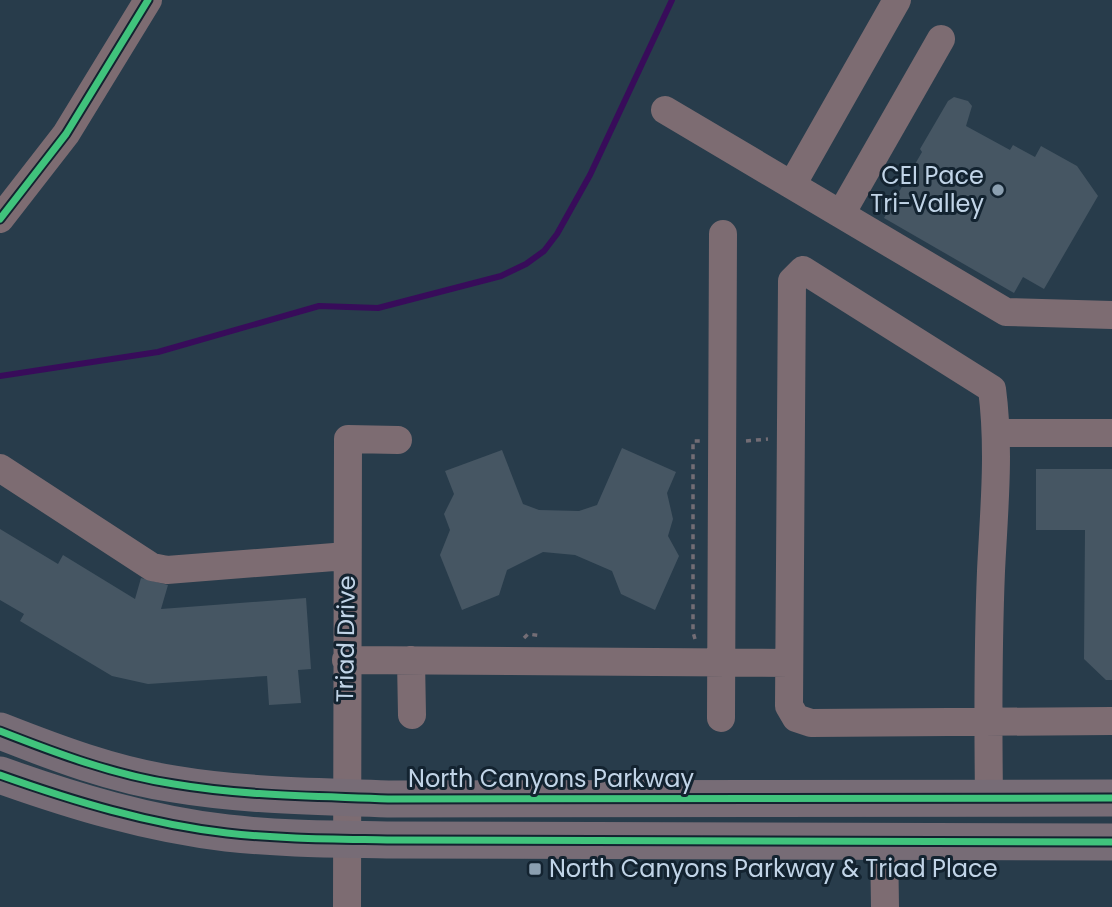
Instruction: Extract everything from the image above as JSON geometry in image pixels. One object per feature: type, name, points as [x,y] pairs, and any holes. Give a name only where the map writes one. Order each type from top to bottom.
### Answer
[{"type":"main road","name":"North Canyons Parkway","points":[[0,731],[85,762],[171,784],[275,796],[1112,798]]},
{"type":"main road","points":[[0,775],[69,799],[164,822],[237,834],[346,839],[1112,842]]},
{"type":"street","points":[[0,219],[66,134],[148,0]]},
{"type":"street","points":[[792,185],[897,0]]},
{"type":"street","points":[[841,214],[941,39]]},
{"type":"street","points":[[665,110],[1006,312],[1112,315]]},
{"type":"street","points":[[721,718],[723,234]]},
{"type":"street","points":[[989,797],[988,723],[998,433],[992,389],[987,383],[803,270],[796,274],[792,281],[789,706],[796,718],[811,723],[988,723],[1112,721]]},
{"type":"street","points":[[998,433],[1112,433]]},
{"type":"street","name":"Triad Drive","points":[[347,907],[348,439],[398,440]]},
{"type":"street","points":[[0,468],[152,567],[167,570],[347,556]]},
{"type":"street","points":[[346,660],[789,663]]},
{"type":"street","points":[[411,660],[412,715]]},
{"type":"street","points":[[884,841],[884,907]]},
{"type":"path","points":[[695,639],[694,441],[753,442],[757,438],[791,437]]},
{"type":"building","name":"CEI Pace Tri-Valley","points":[[954,97],[968,101],[972,106],[966,126],[1010,150],[1013,145],[1035,157],[1041,146],[1077,166],[1098,196],[1044,289],[1023,277],[1014,293],[884,218],[922,152],[920,149],[948,101]]},
{"type":"building","points":[[622,448],[676,472],[667,493],[673,519],[668,536],[679,556],[655,610],[621,594],[612,571],[575,555],[543,552],[507,570],[499,595],[462,610],[440,555],[450,530],[444,514],[454,494],[445,471],[502,450],[523,504],[539,510],[579,511],[597,505]]},
{"type":"building","points":[[1036,469],[1112,469],[1112,680],[1106,680],[1084,659],[1085,530],[1036,530]]},
{"type":"building","points":[[0,529],[58,564],[63,555],[135,599],[141,578],[168,585],[161,609],[306,598],[311,669],[298,670],[301,703],[269,705],[267,676],[148,684],[112,676],[20,621],[24,614],[0,600]]},
{"type":"waterway","points":[[0,376],[158,352],[319,306],[378,308],[501,276],[526,264],[544,251],[557,234],[590,175],[672,0]]},
{"type":"cycle path","points":[[0,219],[66,134],[148,0]]},
{"type":"cycle path","points":[[0,731],[129,775],[201,788],[281,795],[388,799],[1112,798]]},
{"type":"cycle path","points":[[0,775],[140,818],[198,829],[267,836],[387,840],[1112,842]]},
{"type":"place","name":"CEI Pace Tri-Valley","points":[[998,190]]},
{"type":"place","name":"North Canyons Parkway & Triad Place","points":[[535,869]]}]
